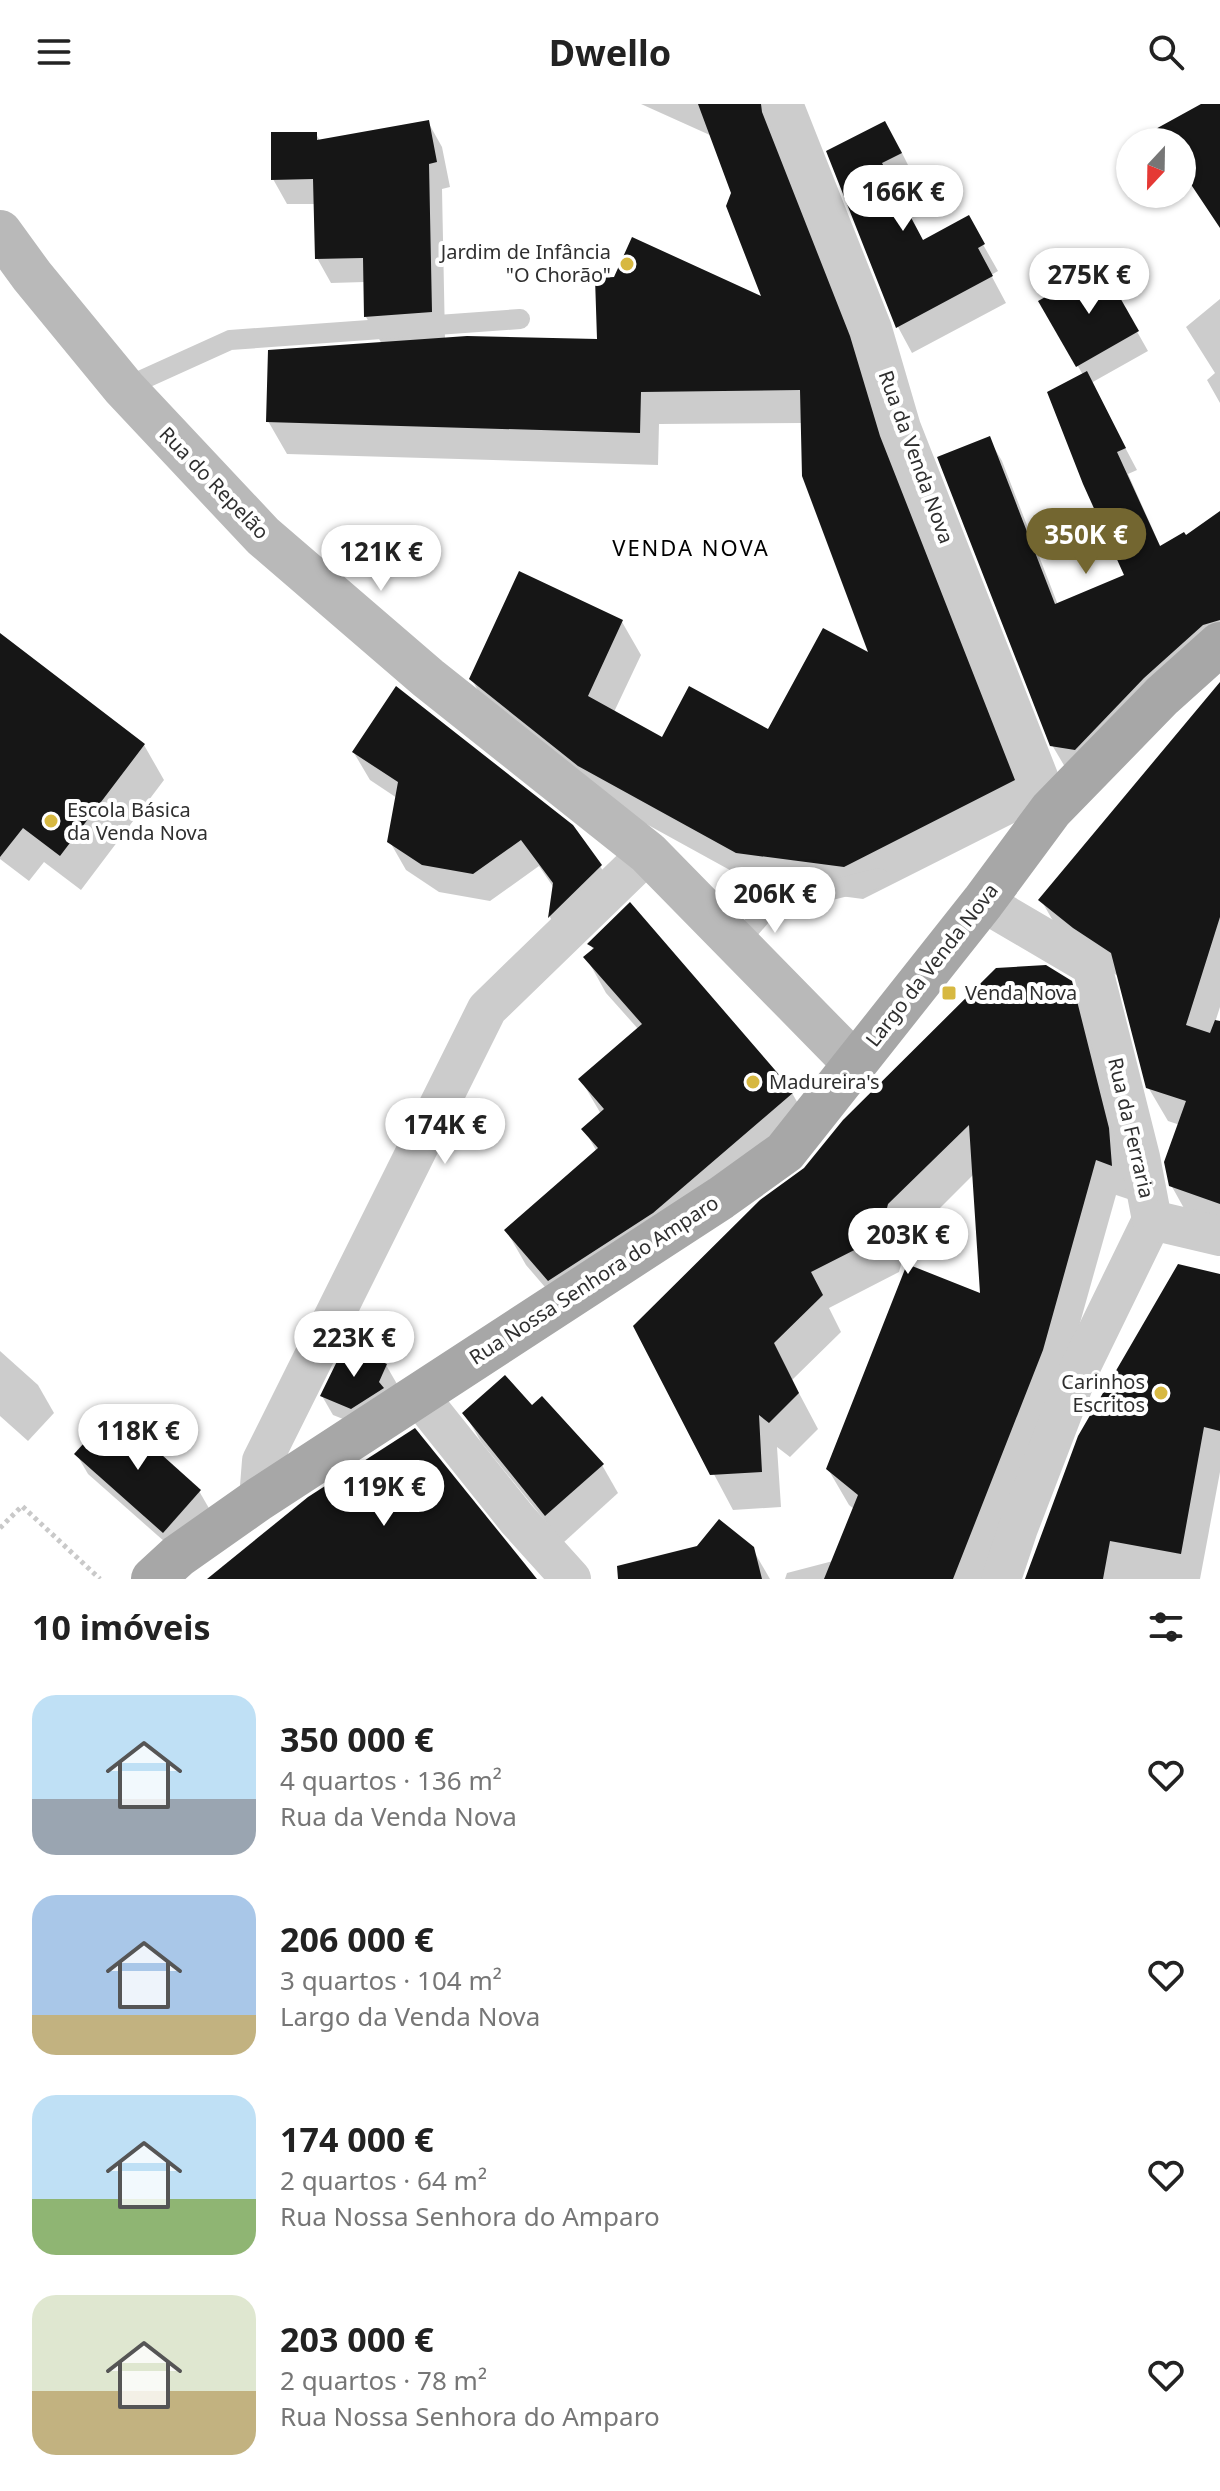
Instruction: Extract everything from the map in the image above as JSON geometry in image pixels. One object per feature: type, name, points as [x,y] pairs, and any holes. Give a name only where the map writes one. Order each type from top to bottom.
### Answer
[{"type":"main road","name":"Largo da Venda Nova","points":[[854,1063],[983,902],[1051,810],[1162,696],[1220,644]]},
{"type":"main road","name":"Rua Nossa Senhora do Amparo","points":[[153,1579],[178,1556],[259,1499],[721,1198],[785,1152],[854,1063]]},
{"type":"street","name":"Rua da Venda Nova","points":[[783,104],[872,329],[901,428],[1051,810]]},
{"type":"street","name":"Rua do Repelão","points":[[0,232],[124,388],[263,536],[428,678],[648,853]]},
{"type":"street","points":[[0,284],[59,322],[94,353]]},
{"type":"street","points":[[259,1499],[262,1461],[487,1009],[648,853]]},
{"type":"street","name":"Largo da Venda Nova","points":[[648,853],[854,1063]]},
{"type":"street","name":"Rua da Ferraria","points":[[983,902],[1092,966],[1140,1157],[1152,1220],[1078,1372],[1001,1579]]},
{"type":"street","points":[[1152,1220],[1220,1236]]},
{"type":"street","points":[[418,1395],[517,1519],[571,1579]]},
{"type":"lane","points":[[124,388],[230,340],[520,319]]},
{"type":"lane","points":[[737,944],[779,895],[827,891],[879,878]]},
{"type":"path","points":[[0,1528],[22,1506],[100,1579]]},
{"type":"building","points":[[698,104],[761,104],[850,336],[880,436],[1015,780],[844,867],[736,853],[578,766],[469,679],[519,571],[623,620],[588,696],[662,737],[689,686],[768,729],[823,628],[868,652],[802,476],[800,390],[641,392],[640,433],[266,422],[268,350],[467,336],[597,339],[595,278],[614,277],[632,237],[761,296],[726,206],[731,193]]},
{"type":"building","points":[[1201,104],[1220,104],[1220,228],[1196,192],[1196,128],[1157,128]]},
{"type":"building","points":[[429,120],[437,162],[429,164],[432,312],[364,317],[363,258],[315,259],[313,179],[271,180],[271,132],[317,132],[317,140]]},
{"type":"building","points":[[885,121],[902,153],[882,163],[923,240],[969,215],[985,244],[978,248],[993,276],[896,328],[826,151]]},
{"type":"building","points":[[1102,266],[1139,331],[1076,367],[1038,301]]},
{"type":"building","points":[[1087,371],[1126,448],[1117,452],[1160,546],[1184,532],[1186,535],[1220,511],[1220,620],[1203,625],[1144,678],[1075,750],[1050,746],[937,457],[990,436],[1055,604],[1124,575],[1083,484],[1047,392]]},
{"type":"building","name":"Escola Básica da Venda Nova","points":[[0,633],[145,744],[60,856],[23,828],[0,857]]},
{"type":"building","points":[[1220,682],[1220,917],[1186,1025],[1210,1033],[1215,1020],[1220,1021],[1220,1204],[1169,1186],[1164,1162],[1186,1101],[1146,1088],[1111,953],[1038,900]]},
{"type":"building","points":[[396,686],[573,825],[602,865],[548,918],[553,883],[521,840],[473,874],[422,865],[387,842],[398,782],[352,752]]},
{"type":"building","points":[[630,902],[794,1092],[653,1213],[548,1281],[504,1230],[598,1148],[581,1129],[604,1109],[578,1079],[642,1024],[583,957],[594,948],[587,944]]},
{"type":"building","points":[[1046,965],[1072,981],[1109,1128],[1112,1166],[1096,1160],[1043,1350],[953,1579],[824,1579],[858,1495],[826,1469],[907,1264],[980,1293],[969,1125],[888,1204],[880,1237],[811,1272],[823,1295],[774,1343],[799,1393],[769,1423],[759,1415],[762,1472],[710,1475],[633,1326],[760,1200],[804,1168],[843,1120],[996,968]]},
{"type":"building","points":[[1178,1264],[1220,1274],[1220,1431],[1204,1427],[1181,1554],[1110,1541],[1103,1579],[1025,1579],[1078,1436]]},
{"type":"building","points":[[345,1345],[387,1364],[379,1382],[384,1388],[351,1409],[320,1396]]},
{"type":"building","points":[[505,1375],[532,1405],[542,1396],[604,1464],[545,1516],[462,1413]]},
{"type":"building","points":[[113,1411],[201,1490],[163,1533],[74,1454]]},
{"type":"building","points":[[415,1428],[537,1579],[207,1579],[308,1497]]},
{"type":"building","points":[[719,1519],[754,1547],[762,1579],[618,1579],[617,1566],[697,1546]]},
{"type":"place","name":"Jardim de Infância \"O Chorão\"","points":[[627,264]]},
{"type":"place","name":"Escola Básica da Venda Nova","points":[[51,821]]},
{"type":"place","name":"Venda Nova","points":[[949,993]]},
{"type":"place","name":"Madureira's","points":[[753,1082]]},
{"type":"place","name":"Carinhos Escritos","points":[[1161,1393]]},
{"type":"district","name":"VENDA NOVA","points":[[691,548]]}]
